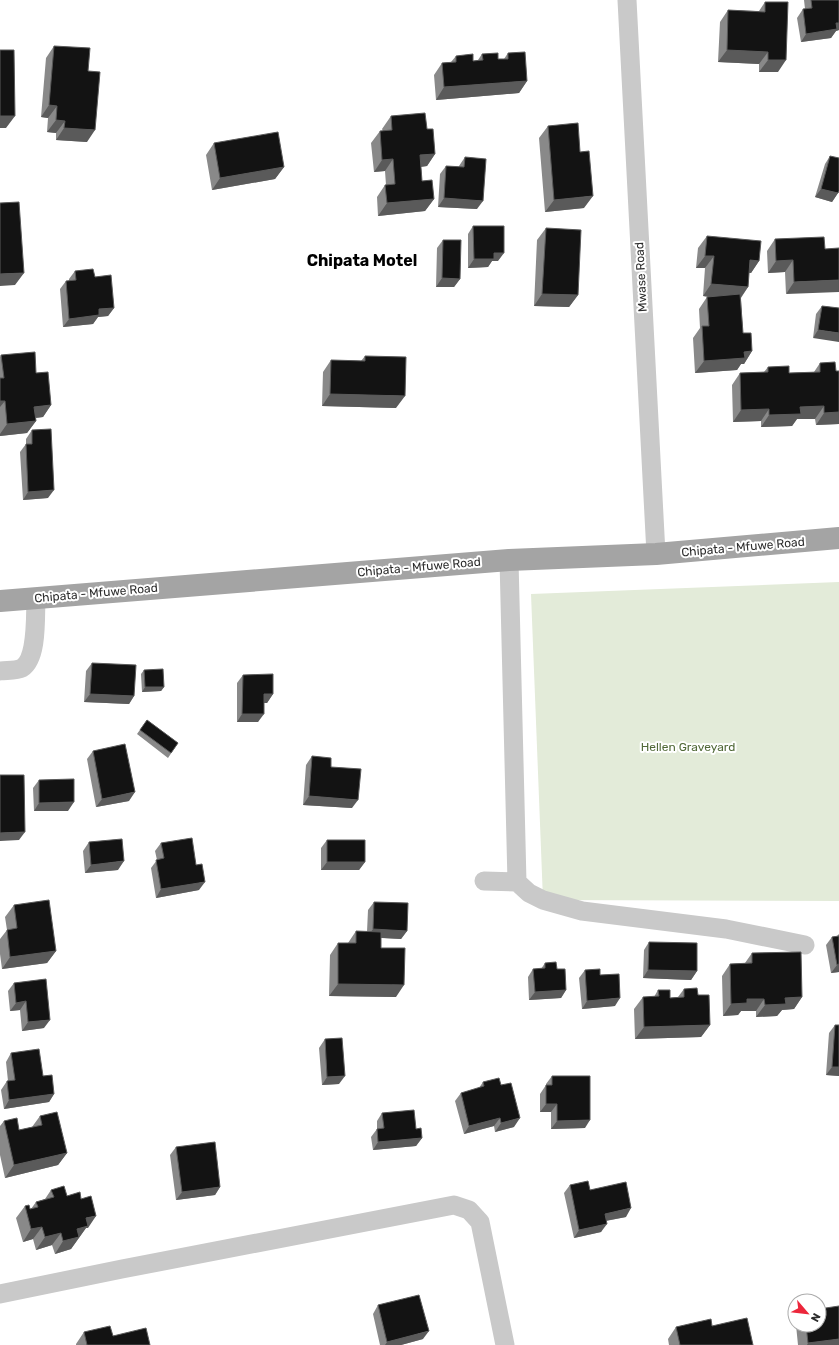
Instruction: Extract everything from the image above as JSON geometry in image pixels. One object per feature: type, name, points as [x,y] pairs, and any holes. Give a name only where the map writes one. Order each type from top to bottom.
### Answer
[{"type":"main road","name":"Chipata - Mfuwe Road","points":[[0,601],[509,560],[656,554],[839,538]]},
{"type":"street","name":"Mwase Road","points":[[627,0],[656,554]]},
{"type":"street","points":[[509,560],[517,882]]},
{"type":"street","points":[[0,671],[21,668],[27,663],[33,653],[36,598]]},
{"type":"street","points":[[484,881],[517,882],[529,893],[543,900],[582,911],[726,929],[805,945]]},
{"type":"street","points":[[0,1294],[454,1205],[469,1210],[480,1222],[505,1345]]},
{"type":"green space","name":"Hellen Graveyard","points":[[839,582],[839,901],[543,900],[531,594]]},
{"type":"building","points":[[811,0],[839,0],[839,23],[836,23],[837,29],[806,34],[803,9],[812,8]]},
{"type":"building","points":[[765,2],[788,2],[786,60],[768,60],[768,52],[727,50],[728,10],[765,12]]},
{"type":"building","points":[[54,46],[90,48],[88,71],[100,72],[95,130],[64,128],[65,121],[56,120],[57,106],[49,105]]},
{"type":"building","points":[[0,50],[14,50],[15,116],[0,116]]},
{"type":"building","points":[[525,52],[527,81],[444,87],[442,63],[456,62],[456,56],[473,54],[473,61],[483,60],[482,54],[498,53],[498,59],[508,59],[508,53]]},
{"type":"building","points":[[425,113],[427,129],[433,129],[435,154],[420,155],[422,181],[432,180],[434,199],[387,203],[385,185],[395,184],[393,159],[382,160],[380,131],[392,130],[391,116]]},
{"type":"building","points":[[578,123],[580,152],[589,151],[593,196],[554,200],[548,126]]},
{"type":"building","points":[[278,132],[284,167],[220,178],[214,143]]},
{"type":"building","points":[[830,156],[839,158],[838,193],[821,189]]},
{"type":"building","points":[[465,157],[486,159],[483,201],[444,198],[446,166],[464,167]]},
{"type":"building","points":[[19,202],[24,273],[0,274],[0,203]]},
{"type":"building","points":[[473,226],[504,226],[504,253],[494,253],[494,259],[474,259]]},
{"type":"building","points":[[546,228],[581,230],[578,295],[542,294]]},
{"type":"building","points":[[707,236],[761,241],[759,261],[750,260],[748,287],[711,284],[714,256],[705,256]]},
{"type":"building","points":[[824,237],[825,249],[839,248],[839,280],[794,282],[793,260],[776,261],[775,239]]},
{"type":"building","points":[[443,240],[461,240],[460,279],[442,278]]},
{"type":"building","points":[[93,269],[95,277],[111,275],[114,308],[99,309],[99,315],[69,319],[66,281],[76,280],[75,271]]},
{"type":"building","points":[[740,294],[743,333],[751,333],[752,351],[744,352],[745,358],[704,361],[702,326],[709,326],[707,297]]},
{"type":"building","points":[[822,306],[839,308],[839,333],[818,330]]},
{"type":"building","points":[[35,352],[36,373],[48,372],[51,405],[34,407],[36,421],[7,424],[5,401],[0,401],[0,378],[4,378],[1,355]]},
{"type":"building","points":[[365,356],[406,357],[405,396],[330,394],[331,360],[365,361]]},
{"type":"building","points":[[835,362],[836,371],[839,371],[839,412],[824,413],[824,406],[800,407],[801,414],[769,415],[769,409],[741,410],[740,373],[768,372],[768,367],[789,366],[789,373],[820,372],[820,363]]},
{"type":"building","points":[[51,429],[54,490],[28,492],[26,444],[32,444],[32,430]]},
{"type":"building","points":[[92,663],[136,665],[134,696],[90,694]]},
{"type":"building","points":[[163,669],[164,687],[145,687],[144,670]]},
{"type":"building","points":[[273,674],[273,694],[264,694],[264,714],[242,714],[243,675]]},
{"type":"building","points":[[147,720],[178,743],[171,753],[140,730]]},
{"type":"building","points":[[125,744],[135,792],[102,799],[93,751]]},
{"type":"building","points":[[312,756],[331,758],[331,767],[361,769],[358,800],[309,796]]},
{"type":"building","points":[[0,775],[24,775],[25,832],[0,833]]},
{"type":"building","points":[[74,779],[74,802],[39,803],[39,780]]},
{"type":"building","points":[[192,838],[196,865],[202,864],[205,882],[161,889],[156,860],[164,858],[161,843]]},
{"type":"building","points":[[122,839],[124,861],[91,865],[89,842]]},
{"type":"building","points":[[327,840],[365,840],[365,862],[327,862]]},
{"type":"building","points":[[49,900],[56,951],[10,957],[7,930],[17,928],[14,905]]},
{"type":"building","points":[[374,902],[408,903],[407,931],[373,929]]},
{"type":"building","points":[[356,931],[381,932],[381,948],[405,948],[404,985],[338,984],[338,943],[356,943]]},
{"type":"building","points":[[839,936],[839,964],[837,965],[832,937]]},
{"type":"building","points":[[649,942],[697,943],[697,971],[648,970]]},
{"type":"building","points":[[801,952],[802,997],[785,998],[786,1004],[765,1005],[764,999],[747,999],[747,1003],[731,1004],[730,964],[752,963],[752,953]]},
{"type":"building","points":[[556,962],[557,969],[565,969],[566,990],[535,992],[533,969],[545,968],[545,963]]},
{"type":"building","points":[[600,969],[600,975],[619,974],[620,998],[587,1001],[585,970]]},
{"type":"building","points":[[46,979],[50,1020],[28,1022],[26,1001],[16,1003],[14,983]]},
{"type":"building","points":[[697,988],[698,995],[709,995],[710,1025],[644,1027],[643,997],[659,996],[658,990],[670,990],[670,998],[684,997],[684,989]]},
{"type":"building","points":[[835,1025],[839,1025],[839,1067],[832,1067]]},
{"type":"building","points":[[342,1038],[345,1076],[327,1077],[325,1039]]},
{"type":"building","points":[[39,1049],[43,1076],[52,1075],[54,1094],[9,1100],[7,1081],[15,1080],[11,1053]]},
{"type":"building","points":[[552,1076],[590,1076],[590,1120],[557,1121],[557,1104],[546,1104],[546,1085],[552,1085]]},
{"type":"building","points":[[499,1078],[501,1085],[511,1083],[520,1118],[501,1123],[500,1118],[469,1126],[461,1093],[484,1086],[483,1082]]},
{"type":"building","points":[[414,1110],[416,1129],[421,1128],[422,1138],[378,1142],[377,1129],[384,1128],[382,1113]]},
{"type":"building","points":[[57,1112],[67,1153],[14,1165],[4,1121],[17,1118],[19,1130],[42,1125],[40,1116]]},
{"type":"building","points":[[215,1142],[220,1187],[182,1192],[176,1147]]},
{"type":"building","points":[[588,1181],[590,1190],[626,1182],[631,1208],[605,1214],[607,1224],[579,1230],[570,1185]]},
{"type":"building","points":[[64,1186],[67,1196],[80,1192],[81,1199],[91,1196],[96,1216],[86,1218],[88,1226],[77,1229],[79,1237],[63,1241],[61,1233],[45,1237],[42,1227],[31,1229],[25,1206],[29,1205],[30,1209],[38,1207],[36,1202],[54,1197],[51,1190]]},
{"type":"building","points":[[419,1295],[429,1331],[387,1342],[378,1305]]},
{"type":"building","points":[[839,1306],[839,1339],[808,1343],[807,1333],[827,1333],[827,1308]]},
{"type":"building","points":[[747,1318],[753,1345],[680,1345],[676,1327],[711,1319],[712,1326]]},
{"type":"building","points":[[110,1326],[113,1336],[146,1328],[150,1345],[87,1345],[84,1332]]},
{"type":"district","name":"Chipata Motel","points":[[362,260]]}]
